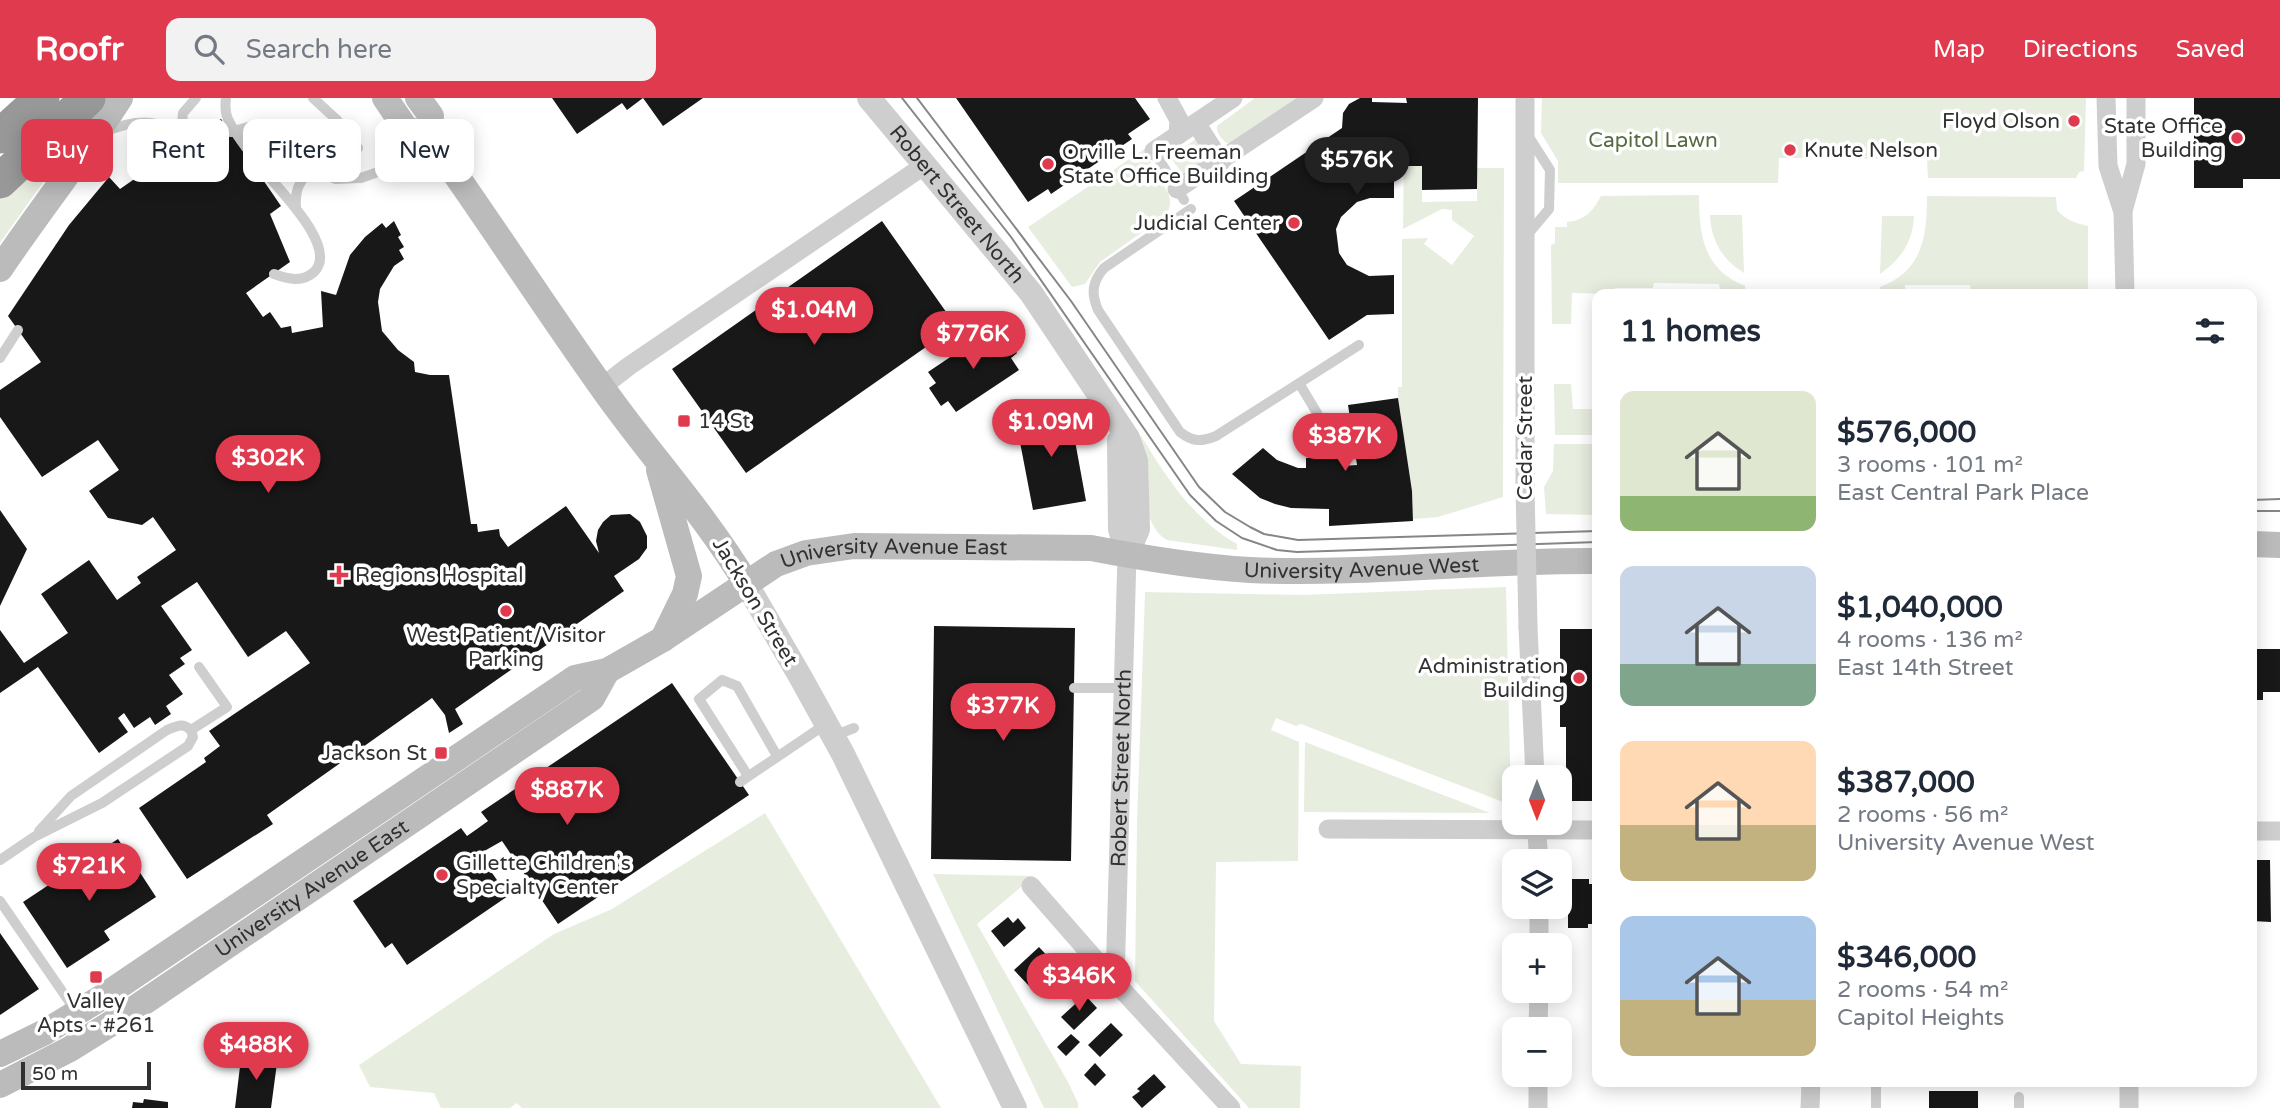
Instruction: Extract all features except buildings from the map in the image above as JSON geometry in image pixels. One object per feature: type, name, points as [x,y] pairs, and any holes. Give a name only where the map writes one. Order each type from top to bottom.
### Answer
[{"type":"highway","points":[[0,136],[42,98]]},
{"type":"highway","points":[[0,181],[89,98]]},
{"type":"main road","points":[[107,119],[120,98]]},
{"type":"main road","name":"Jackson Street","points":[[385,98],[399,119]]},
{"type":"main road","name":"Jackson Street","points":[[418,98],[430,119]]},
{"type":"main road","points":[[0,269],[60,182]]},
{"type":"main road","name":"Jackson Street","points":[[461,182],[602,387],[696,509],[746,583]]},
{"type":"main road","points":[[656,459],[689,576],[685,594],[663,639]]},
{"type":"main road","points":[[2257,544],[2280,545]]},
{"type":"main road","name":"University Avenue East","points":[[0,1054],[77,1014],[575,678],[607,671],[663,639],[776,564],[796,556],[854,546],[1091,548],[1128,555]]},
{"type":"main road","name":"University Avenue West","points":[[1128,555],[1248,570],[1592,561]]},
{"type":"main road","name":"University Avenue East","points":[[0,1084],[70,1049],[121,1017],[582,705],[592,698],[607,671]]},
{"type":"street","name":"Robert Street North","points":[[869,98],[1031,293],[1113,416],[1119,441],[1120,529],[1128,555],[1115,982]]},
{"type":"street","points":[[1167,98],[1178,120],[1178,135]]},
{"type":"street","points":[[1154,151],[1233,98]]},
{"type":"street","points":[[1184,200],[1221,162],[1314,98]]},
{"type":"street","name":"Cedar Street","points":[[1525,98],[1525,488],[1534,765]]},
{"type":"street","points":[[2106,98],[2108,166],[2123,212],[2126,289]]},
{"type":"street","points":[[2123,212],[2136,164],[2136,98]]},
{"type":"street","points":[[1196,123],[1221,162]]},
{"type":"street","points":[[602,387],[925,165]]},
{"type":"street","name":"Jackson Street","points":[[746,583],[838,730],[1015,1108]]},
{"type":"street","points":[[1328,829],[1502,827]]},
{"type":"street","points":[[1572,828],[1592,830]]},
{"type":"street","points":[[2257,831],[2280,831]]},
{"type":"street","points":[[1031,886],[1231,1108]]},
{"type":"street","points":[[1538,1087],[1538,1108]]},
{"type":"street","points":[[1810,1108],[1811,1087]]},
{"type":"street","points":[[2129,1087],[2129,1108]]},
{"type":"lane","points":[[113,129],[141,121],[162,125],[184,138],[183,113],[196,98]]},
{"type":"lane","points":[[226,98],[225,107],[233,132],[296,209],[312,233],[319,250],[321,259],[318,269],[302,280],[274,274]]},
{"type":"lane","points":[[317,99],[336,119]]},
{"type":"lane","points":[[233,132],[243,129]]},
{"type":"lane","points":[[1154,151],[1184,200],[1104,268],[1093,287],[1094,299],[1098,310],[1180,432],[1190,439],[1204,441],[1216,436],[1359,345]]},
{"type":"lane","points":[[296,209],[295,191],[299,182]]},
{"type":"lane","points":[[0,358],[18,330]]},
{"type":"lane","points":[[1299,383],[1324,423]]},
{"type":"lane","points":[[191,730],[227,707],[199,667]]},
{"type":"lane","points":[[777,756],[737,686],[722,680],[699,699],[744,779],[777,756],[838,730]]},
{"type":"lane","points":[[1074,688],[1122,688]]},
{"type":"lane","points":[[0,860],[34,837],[102,803],[188,746],[193,737],[191,730],[185,725],[178,725],[167,730],[71,796],[34,837]]},
{"type":"lane","points":[[0,901],[77,1014]]},
{"type":"lane","points":[[1876,1087],[1876,1108]]},
{"type":"green space","points":[[107,98],[90,119],[82,119]]},
{"type":"green space","points":[[1255,98],[1298,98],[1230,144],[1225,141],[1217,126]]},
{"type":"green space","name":"Capitol Lawn","points":[[1542,98],[2086,98],[2084,171],[2079,172],[2076,178],[1928,178],[1927,159],[1779,158],[1778,183],[1558,183],[1558,161],[1541,133]]},
{"type":"green space","points":[[1196,139],[1210,158],[1183,174],[1173,161],[1173,155]]},
{"type":"green space","points":[[1152,144],[1149,155],[1151,165],[1169,197],[1170,206],[1165,216],[1100,262],[1085,284],[1072,287],[1028,227]]},
{"type":"green space","points":[[1394,155],[1408,155],[1409,166],[1422,166],[1422,202],[1477,201],[1477,168],[1504,168],[1503,497],[1438,517],[1413,519],[1412,491],[1398,398],[1398,387],[1402,387],[1402,239],[1428,238],[1424,244],[1452,265],[1474,236],[1452,220],[1452,210],[1442,209],[1403,229],[1404,160],[1394,159]]},
{"type":"green space","points":[[21,171],[21,182],[43,182],[0,243],[0,189]]},
{"type":"green space","points":[[1699,195],[1700,224],[1706,249],[1720,270],[1745,286],[1745,289],[1720,289],[1719,284],[1654,283],[1653,288],[1592,289],[1592,293],[1572,293],[1571,324],[1552,324],[1551,245],[1555,243],[1555,227],[1567,227],[1567,222],[1584,217],[1601,196]]},
{"type":"green space","points":[[1927,196],[2056,197],[2057,210],[2060,213],[2071,221],[2088,226],[2088,289],[1971,289],[1970,285],[1905,285],[1905,289],[1880,289],[1905,272],[1914,262],[1926,225]]},
{"type":"green space","points":[[1710,215],[1742,215],[1744,273],[1724,256],[1719,248]]},
{"type":"green space","points":[[1882,216],[1914,216],[1911,234],[1904,249],[1880,274]]},
{"type":"green space","points":[[1554,384],[1571,384],[1573,409],[1592,409],[1592,435],[1555,435]]},
{"type":"green space","points":[[1141,436],[1182,496],[1207,522],[1237,544],[1237,550],[1167,540],[1158,533],[1151,522],[1143,493],[1137,437]]},
{"type":"green space","points":[[1554,444],[1592,444],[1592,515],[1546,514],[1544,487],[1553,471]]},
{"type":"green space","points":[[1506,587],[1510,765],[1502,765],[1502,802],[1301,724],[1296,726],[1276,718],[1271,730],[1299,742],[1298,861],[1216,862],[1214,1021],[1241,1064],[1301,1066],[1300,1108],[1249,1108],[1135,981],[1145,592],[1303,595]]},
{"type":"green space","points":[[1305,742],[1490,813],[1304,812]]},
{"type":"green space","points":[[765,813],[941,1108],[522,1108],[517,1103],[510,1108],[441,1108],[434,1093],[370,1087],[359,1065],[554,934],[612,909]]},
{"type":"green space","points":[[933,874],[1034,876],[977,924],[1068,1082],[1078,1108],[1044,1108]]},
{"type":"tram line","points":[[902,98],[1011,237],[1190,495],[1216,521],[1242,538],[1277,550],[1297,552],[1592,542]]},
{"type":"tram line","points":[[917,98],[1071,301],[1199,487],[1225,512],[1264,534],[1298,540],[1592,531]]},
{"type":"tram line","points":[[2257,500],[2280,499]]},
{"type":"tram line","points":[[2257,511],[2280,511]]},
{"type":"place","name":"Floyd Olson","points":[[2074,121]]},
{"type":"place","name":"State Office Building","points":[[2237,138]]},
{"type":"place","name":"Knute Nelson","points":[[1790,150]]},
{"type":"place","name":"Orville L. Freeman State Office Building","points":[[1048,164]]},
{"type":"place","name":"Judicial Center","points":[[1294,223]]},
{"type":"place","name":"14 St","points":[[684,421]]},
{"type":"place","name":"Regions Hospital","points":[[339,575]]},
{"type":"place","name":"West Patient/Visitor Parking","points":[[506,611]]},
{"type":"place","name":"Administration Building","points":[[1579,678]]},
{"type":"place","name":"Jackson St","points":[[441,753]]},
{"type":"place","name":"Gillette Children's Specialty Center","points":[[442,875]]},
{"type":"place","name":"Valley Apts - #261","points":[[96,977]]}]
